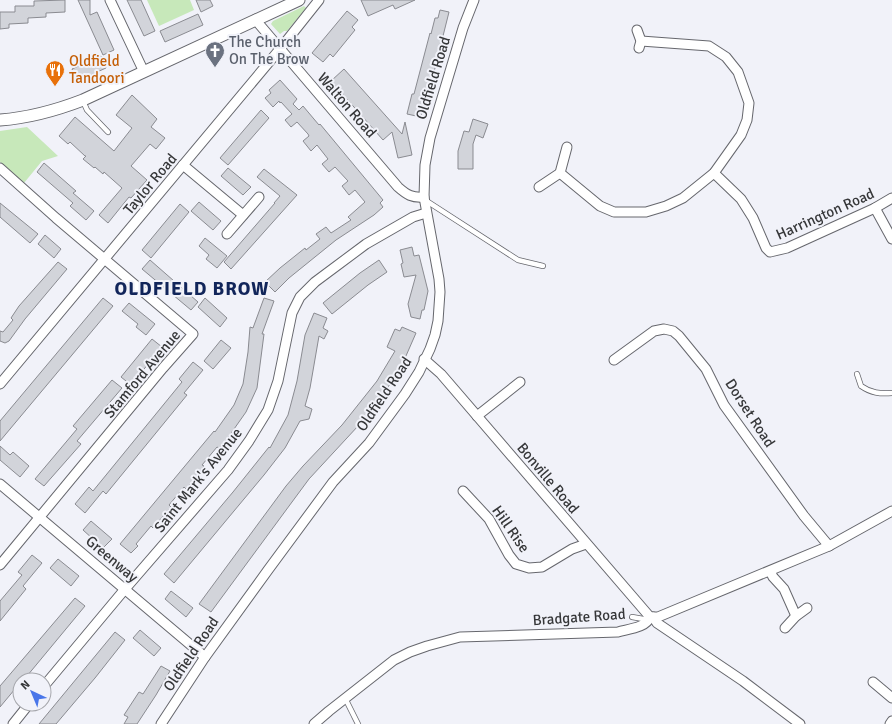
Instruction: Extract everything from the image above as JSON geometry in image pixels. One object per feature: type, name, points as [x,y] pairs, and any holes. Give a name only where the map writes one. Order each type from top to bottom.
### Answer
[{"type":"street","points":[[110,0],[144,72]]},
{"type":"street","points":[[0,120],[33,115],[66,107],[299,0]]},
{"type":"street","name":"Taylor Road","points":[[0,384],[4,372],[105,259],[319,0]]},
{"type":"street","name":"Oldfield Road","points":[[161,724],[205,657],[333,482],[368,443],[405,394],[419,372],[435,335],[438,321],[440,292],[439,278],[424,198],[425,165],[430,138],[463,28],[474,0]]},
{"type":"street","name":"Walton Road","points":[[256,19],[398,187],[408,196],[424,198]]},
{"type":"street","points":[[560,173],[600,206],[614,212],[646,212],[666,206],[683,198],[714,173],[741,135],[747,120],[749,103],[738,72],[726,57],[709,46],[640,45],[636,30]]},
{"type":"street","points":[[539,187],[560,173],[566,147]]},
{"type":"street","points":[[183,165],[243,215]]},
{"type":"street","name":"Stamford Avenue","points":[[0,168],[56,218],[193,334],[163,368],[40,517]]},
{"type":"street","name":"Harrington Road","points":[[714,173],[741,199],[753,218],[766,248],[770,252],[787,248],[875,208],[892,198]]},
{"type":"street","points":[[227,234],[260,197]]},
{"type":"street","points":[[875,208],[892,239]]},
{"type":"street","name":"Saint Mark's Avenue","points":[[52,676],[228,470],[249,441],[268,410],[278,381],[292,313],[300,297],[315,282],[366,244],[413,217],[426,213]]},
{"type":"street","name":"Dorset Road","points":[[614,360],[654,331],[664,329],[673,331],[679,336],[706,369],[724,405],[804,516],[829,546]]},
{"type":"street","name":"Bonville Road","points":[[424,359],[441,374],[651,618],[743,681],[800,724]]},
{"type":"street","points":[[477,416],[520,382]]},
{"type":"street","name":"Greenway","points":[[0,484],[205,657]]},
{"type":"street","name":"Hill Rise","points":[[463,491],[489,520],[516,564],[529,568],[542,567],[572,549],[586,544]]},
{"type":"street","name":"Bradgate Road","points":[[314,724],[394,660],[410,652],[460,637],[618,632],[639,626],[651,618],[829,546],[892,511]]},
{"type":"street","points":[[0,565],[40,517]]},
{"type":"street","points":[[770,571],[773,577],[784,589],[796,616]]},
{"type":"street","points":[[785,628],[796,616],[807,608]]},
{"type":"street","points":[[873,682],[892,698]]},
{"type":"street","points":[[13,724],[23,712]]},
{"type":"lane","points":[[82,100],[87,110],[108,132]]},
{"type":"lane","points":[[424,198],[518,260],[543,266]]},
{"type":"lane","points":[[857,374],[860,386],[869,391],[879,394],[892,393]]},
{"type":"lane","points":[[632,617],[651,618]]},
{"type":"lane","points":[[345,698],[358,724]]},
{"type":"green space","points":[[147,0],[190,0],[194,10],[159,26]]},
{"type":"green space","points":[[304,6],[306,8],[287,31],[280,34],[271,24],[273,21]]},
{"type":"green space","points":[[27,127],[58,156],[42,161],[24,183],[0,162],[0,131]]},
{"type":"building","points":[[65,0],[65,12],[46,13],[46,17],[28,18],[28,23],[9,24],[9,28],[0,29],[0,12],[15,12],[15,6],[34,6],[34,1]]},
{"type":"building","points":[[78,0],[90,0],[90,15],[97,12],[114,50],[103,55]]},
{"type":"building","points":[[127,0],[141,0],[155,31],[144,36]]},
{"type":"building","points":[[196,0],[210,0],[213,6],[201,12]]},
{"type":"building","points":[[361,0],[415,0],[395,9],[393,5],[368,16]]},
{"type":"building","points":[[440,10],[449,12],[421,117],[407,114],[412,94],[414,94],[430,33],[431,34],[435,18],[438,18]]},
{"type":"building","points":[[347,11],[358,20],[352,27],[355,30],[333,57],[330,54],[323,62],[312,53]]},
{"type":"building","points":[[198,14],[203,25],[165,42],[160,31]]},
{"type":"building","points":[[101,56],[106,68],[77,81],[72,69]]},
{"type":"building","points":[[344,69],[402,134],[405,122],[412,155],[398,158],[392,132],[383,140],[331,81]]},
{"type":"building","points":[[280,80],[297,99],[293,104],[299,110],[303,106],[319,125],[320,124],[383,200],[380,203],[383,207],[374,215],[336,240],[289,278],[275,292],[265,282],[305,248],[306,250],[320,239],[316,234],[326,227],[331,233],[351,220],[348,217],[365,202],[355,190],[349,195],[342,186],[348,181],[335,167],[329,172],[322,164],[328,159],[317,145],[311,151],[303,141],[309,136],[308,134],[297,122],[291,127],[285,120],[292,114],[281,102],[280,103],[279,101],[273,107],[265,98],[271,93],[269,90]]},
{"type":"building","points":[[132,95],[157,119],[151,127],[165,138],[156,149],[150,144],[131,166],[147,180],[131,198],[129,197],[108,223],[99,215],[122,188],[104,172],[103,174],[83,159],[86,156],[70,142],[68,144],[59,136],[75,117],[114,151],[132,128],[116,115]]},
{"type":"building","points":[[261,110],[269,118],[228,165],[220,158]]},
{"type":"building","points":[[473,119],[488,124],[483,138],[476,135],[473,144],[473,169],[458,169],[458,151],[464,131],[469,132]]},
{"type":"building","points":[[44,163],[76,191],[73,193],[94,211],[86,220],[70,206],[73,203],[37,172]]},
{"type":"building","points":[[228,168],[251,187],[243,195],[221,176]]},
{"type":"building","points":[[264,169],[297,195],[231,269],[224,262],[280,196],[257,177]]},
{"type":"building","points":[[199,202],[221,221],[213,230],[191,211]]},
{"type":"building","points":[[0,203],[38,234],[30,243],[0,217]]},
{"type":"building","points":[[180,204],[189,212],[151,258],[142,250]]},
{"type":"building","points":[[45,235],[61,249],[54,258],[38,244]]},
{"type":"building","points":[[205,238],[227,256],[217,268],[206,259],[209,255],[199,246]]},
{"type":"building","points":[[412,247],[414,256],[419,255],[428,291],[424,310],[422,310],[420,319],[411,317],[408,304],[416,275],[404,277],[401,264],[403,263],[400,250]]},
{"type":"building","points":[[150,260],[198,302],[191,310],[142,269]]},
{"type":"building","points":[[379,260],[387,272],[332,314],[323,303],[360,273]]},
{"type":"building","points":[[58,262],[67,269],[25,319],[9,341],[5,343],[0,341],[0,331],[3,332],[13,320],[11,318],[19,306]]},
{"type":"building","points":[[103,298],[113,306],[0,441],[0,421]]},
{"type":"building","points":[[205,298],[227,318],[220,327],[198,307]]},
{"type":"building","points":[[264,298],[274,301],[262,334],[264,334],[257,388],[246,412],[227,439],[219,448],[217,447],[202,465],[204,466],[193,481],[186,489],[184,487],[169,505],[171,507],[153,528],[151,526],[136,544],[138,546],[131,553],[120,544],[214,431],[215,432],[234,405],[243,384],[250,327],[253,328]]},
{"type":"building","points":[[129,303],[155,324],[146,335],[136,327],[138,324],[122,311]]},
{"type":"building","points":[[314,313],[327,318],[323,328],[328,331],[324,339],[319,336],[310,388],[305,406],[312,409],[309,419],[300,421],[285,448],[264,475],[174,583],[164,574],[269,447],[270,448],[288,415],[297,381],[305,335]]},
{"type":"building","points":[[402,327],[416,333],[402,365],[371,412],[309,479],[211,612],[199,604],[286,486],[342,425],[377,381],[395,351],[387,347],[395,329],[400,331]]},
{"type":"building","points":[[152,339],[162,347],[131,385],[121,377]]},
{"type":"building","points":[[221,340],[231,348],[213,369],[204,361]]},
{"type":"building","points":[[193,362],[203,370],[184,393],[187,395],[106,494],[103,491],[85,513],[75,504],[89,487],[93,491],[182,382],[179,379]]},
{"type":"building","points":[[112,380],[122,388],[77,441],[81,444],[44,486],[35,479],[77,429],[73,426]]},
{"type":"building","points":[[0,446],[10,455],[13,452],[29,466],[20,477],[0,460]]},
{"type":"building","points":[[91,521],[112,539],[103,548],[83,530]]},
{"type":"building","points":[[32,555],[42,563],[23,586],[26,589],[0,621],[0,601],[22,575],[18,572]]},
{"type":"building","points":[[58,559],[79,576],[71,586],[50,568]]},
{"type":"building","points":[[171,591],[193,608],[186,617],[165,599]]},
{"type":"building","points":[[75,598],[85,606],[30,672],[12,672],[12,693],[0,707],[0,686]]},
{"type":"building","points":[[140,630],[161,648],[154,656],[133,638]]},
{"type":"building","points":[[115,632],[125,640],[56,724],[39,724],[49,712],[52,712],[52,708]]},
{"type":"building","points":[[161,666],[170,671],[156,695],[137,724],[124,724],[128,717],[124,715],[139,692],[143,694]]},
{"type":"place","name":"The Church On The Brow","points":[[215,68]]},
{"type":"place","name":"Oldfield Tandoori","points":[[55,87]]},
{"type":"district","name":"OLDFIELD BROW","points":[[192,288]]}]
